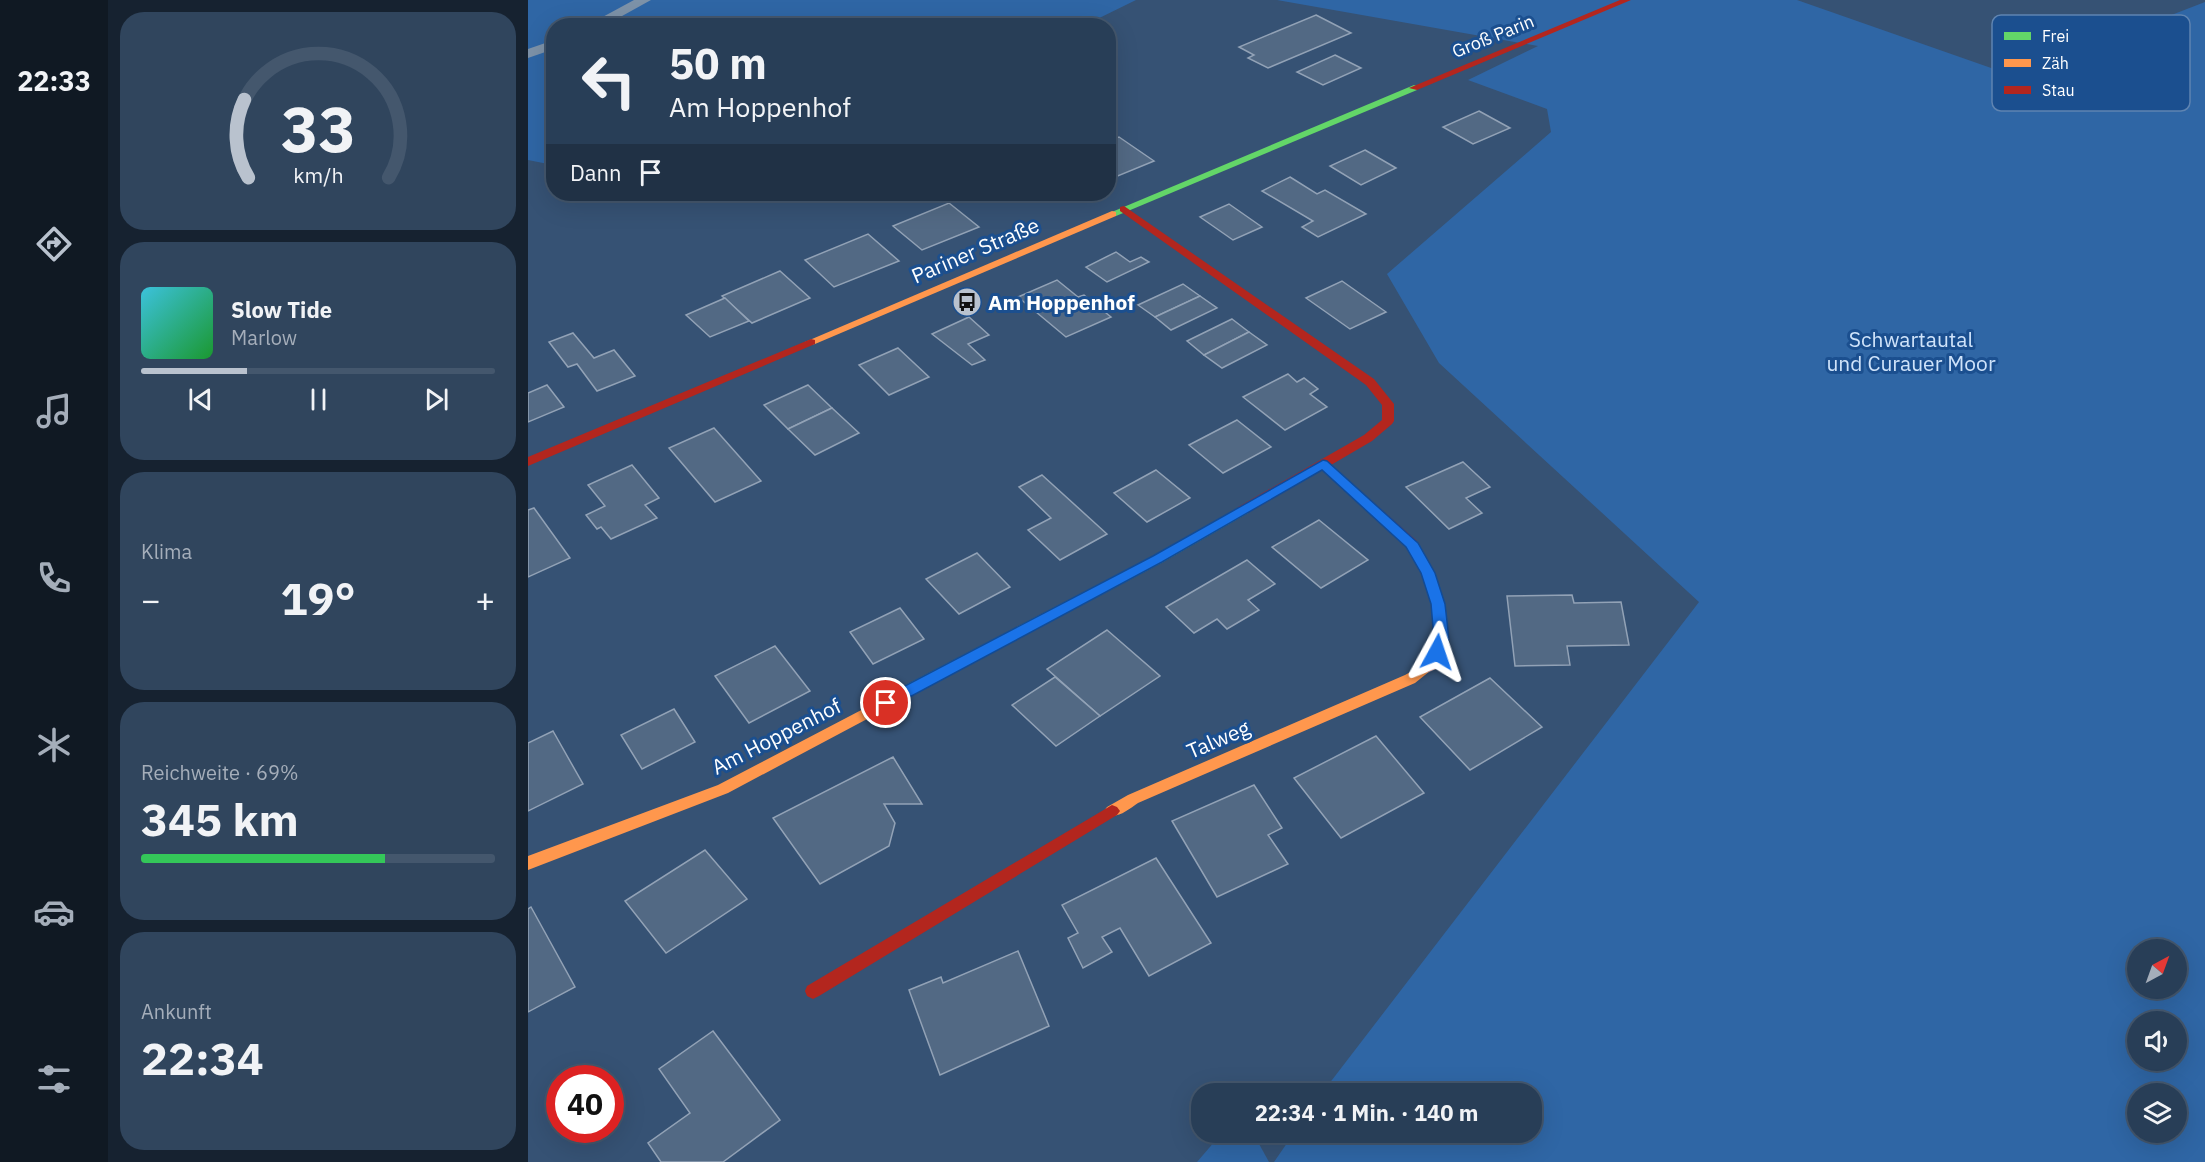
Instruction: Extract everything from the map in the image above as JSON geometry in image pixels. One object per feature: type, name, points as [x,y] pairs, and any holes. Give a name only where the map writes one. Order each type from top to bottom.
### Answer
[{"type":"street","name":"Groß Parin","points":[[1438,78],[1627,0]]},
{"type":"street","name":"Pariner Straße","points":[[528,462],[1438,78]]},
{"type":"street","name":"Am Hoppenhof","points":[[528,863],[723,789],[1158,559],[1368,438],[1388,421],[1388,404],[1370,382],[1124,209]]},
{"type":"street","name":"Talweg","points":[[813,991],[1133,799],[1410,679],[1433,664],[1442,639],[1438,604],[1428,573],[1411,543],[1323,464]]},
{"type":"lane","points":[[608,18],[644,0]]},
{"type":"lane","points":[[528,54],[546,47]]},
{"type":"green space","points":[[528,0],[1136,0],[1099,18],[546,18],[546,164],[528,160]]},
{"type":"green space","name":"Schwartautal und Curauer Moor","points":[[1277,0],[1797,0],[1992,68],[1992,111],[2190,111],[2190,15],[2171,15],[2205,2],[2205,1162],[1274,1162],[1287,1143],[1542,1143],[1542,1083],[1330,1083],[1699,602],[1439,363],[1387,274],[1551,132],[1547,109],[1468,80],[1538,46]]},
{"type":"green space","points":[[1213,1143],[1259,1143],[1269,1162],[1197,1162]]},
{"type":"building","points":[[1316,15],[1351,33],[1268,68],[1248,58],[1254,55],[1239,47]]},
{"type":"building","points":[[1335,55],[1361,68],[1323,85],[1297,72]]},
{"type":"building","points":[[1479,111],[1510,128],[1473,144],[1443,127]]},
{"type":"building","points":[[1119,137],[1154,161],[1116,177],[1116,138]]},
{"type":"building","points":[[1365,150],[1396,168],[1361,185],[1330,166]]},
{"type":"building","points":[[1290,177],[1317,194],[1325,190],[1366,214],[1318,237],[1302,227],[1313,221],[1262,191]]},
{"type":"building","points":[[949,203],[979,227],[922,250],[893,226]]},
{"type":"building","points":[[1229,204],[1262,227],[1233,240],[1200,217]]},
{"type":"building","points":[[868,234],[899,261],[834,287],[805,260]]},
{"type":"building","points":[[1116,252],[1130,262],[1141,257],[1149,262],[1107,282],[1086,267]]},
{"type":"building","points":[[780,271],[810,298],[752,323],[722,296]]},
{"type":"building","points":[[1057,280],[1078,297],[1084,295],[1111,317],[1066,337],[1018,297]]},
{"type":"building","points":[[1342,281],[1386,312],[1350,329],[1306,298]]},
{"type":"building","points":[[1183,284],[1200,296],[1155,317],[1138,305]]},
{"type":"building","points":[[1200,296],[1217,308],[1171,330],[1155,317]]},
{"type":"building","points":[[725,298],[749,321],[710,337],[686,315]]},
{"type":"building","points":[[969,317],[989,335],[968,344],[985,360],[972,365],[932,334]]},
{"type":"building","points":[[1232,319],[1249,332],[1204,355],[1187,341]]},
{"type":"building","points":[[1249,332],[1267,345],[1222,368],[1204,355]]},
{"type":"building","points":[[573,333],[594,358],[614,350],[635,376],[597,391],[577,364],[568,367],[549,342]]},
{"type":"building","points":[[898,348],[929,377],[889,395],[859,365]]},
{"type":"building","points":[[1288,374],[1297,382],[1304,378],[1318,389],[1310,394],[1327,407],[1285,430],[1243,397]]},
{"type":"building","points":[[547,385],[564,407],[528,422],[528,393]]},
{"type":"building","points":[[808,385],[832,408],[788,429],[764,405]]},
{"type":"building","points":[[832,408],[859,433],[815,455],[788,429]]},
{"type":"building","points":[[1237,420],[1271,447],[1223,473],[1189,445]]},
{"type":"building","points":[[714,428],[761,481],[715,502],[669,448]]},
{"type":"building","points":[[1463,462],[1490,487],[1466,498],[1482,513],[1449,529],[1406,487]]},
{"type":"building","points":[[632,465],[659,498],[645,505],[657,518],[611,539],[601,527],[597,529],[586,515],[605,506],[588,485]]},
{"type":"building","points":[[1156,470],[1190,498],[1147,522],[1114,493]]},
{"type":"building","points":[[1042,475],[1107,534],[1060,560],[1028,530],[1051,518],[1019,487]]},
{"type":"building","points":[[534,508],[570,558],[528,577],[528,510]]},
{"type":"building","points":[[1319,520],[1368,560],[1321,588],[1272,547]]},
{"type":"building","points":[[977,553],[1010,587],[959,614],[926,579]]},
{"type":"building","points":[[1247,560],[1275,584],[1248,600],[1259,610],[1227,629],[1217,619],[1194,633],[1166,607]]},
{"type":"building","points":[[1572,595],[1574,603],[1621,602],[1629,645],[1567,646],[1570,665],[1515,666],[1507,596]]},
{"type":"building","points":[[900,608],[924,639],[873,664],[850,632]]},
{"type":"building","points":[[1107,630],[1160,676],[1100,716],[1047,669]]},
{"type":"building","points":[[775,646],[810,691],[749,723],[715,676]]},
{"type":"building","points":[[1055,677],[1100,716],[1056,746],[1012,705]]},
{"type":"building","points":[[1490,678],[1542,727],[1470,770],[1420,717]]},
{"type":"building","points":[[674,709],[695,742],[642,769],[621,735]]},
{"type":"building","points":[[553,731],[583,784],[528,811],[528,743]]},
{"type":"building","points":[[1376,736],[1424,793],[1341,838],[1294,778]]},
{"type":"building","points":[[893,757],[922,804],[884,804],[895,823],[889,846],[820,884],[773,818]]},
{"type":"building","points":[[1254,785],[1282,828],[1268,835],[1288,864],[1217,897],[1172,821]]},
{"type":"building","points":[[705,850],[747,899],[666,953],[625,901]]},
{"type":"building","points":[[1156,858],[1211,943],[1149,976],[1120,928],[1102,937],[1112,952],[1083,968],[1068,938],[1078,933],[1062,905]]},
{"type":"building","points":[[531,907],[575,987],[528,1012],[528,909]]},
{"type":"building","points":[[1018,951],[1049,1026],[940,1075],[909,990],[941,977],[943,983]]},
{"type":"building","points":[[713,1031],[780,1120],[723,1162],[661,1162],[648,1143],[690,1113],[659,1069]]},
{"type":"traffic: fast","points":[[1112,214],[1414,88]]},
{"type":"traffic: fast","points":[[911,689],[1158,559],[1243,510]]},
{"type":"traffic: slow","points":[[811,342],[1112,214]]},
{"type":"traffic: slow","points":[[1112,811],[1133,799],[1410,679],[1428,667]]},
{"type":"traffic: slow","points":[[528,863],[723,789],[911,689]]},
{"type":"traffic: jam","points":[[1414,88],[1627,0]]},
{"type":"traffic: jam","points":[[1124,209],[1370,382],[1388,404],[1388,421],[1368,438],[1243,510]]},
{"type":"traffic: jam","points":[[528,462],[811,342]]},
{"type":"traffic: jam","points":[[1323,464],[1411,543],[1428,573],[1438,604],[1442,640],[1433,664],[1428,667]]},
{"type":"traffic: jam","points":[[813,991],[1112,811]]},
{"type":"place","name":"Am Hoppenhof","points":[[967,302]]},
{"type":"route","points":[[886,703],[1158,559],[1323,464],[1411,543],[1428,573],[1438,604],[1442,639],[1437,652]]}]
